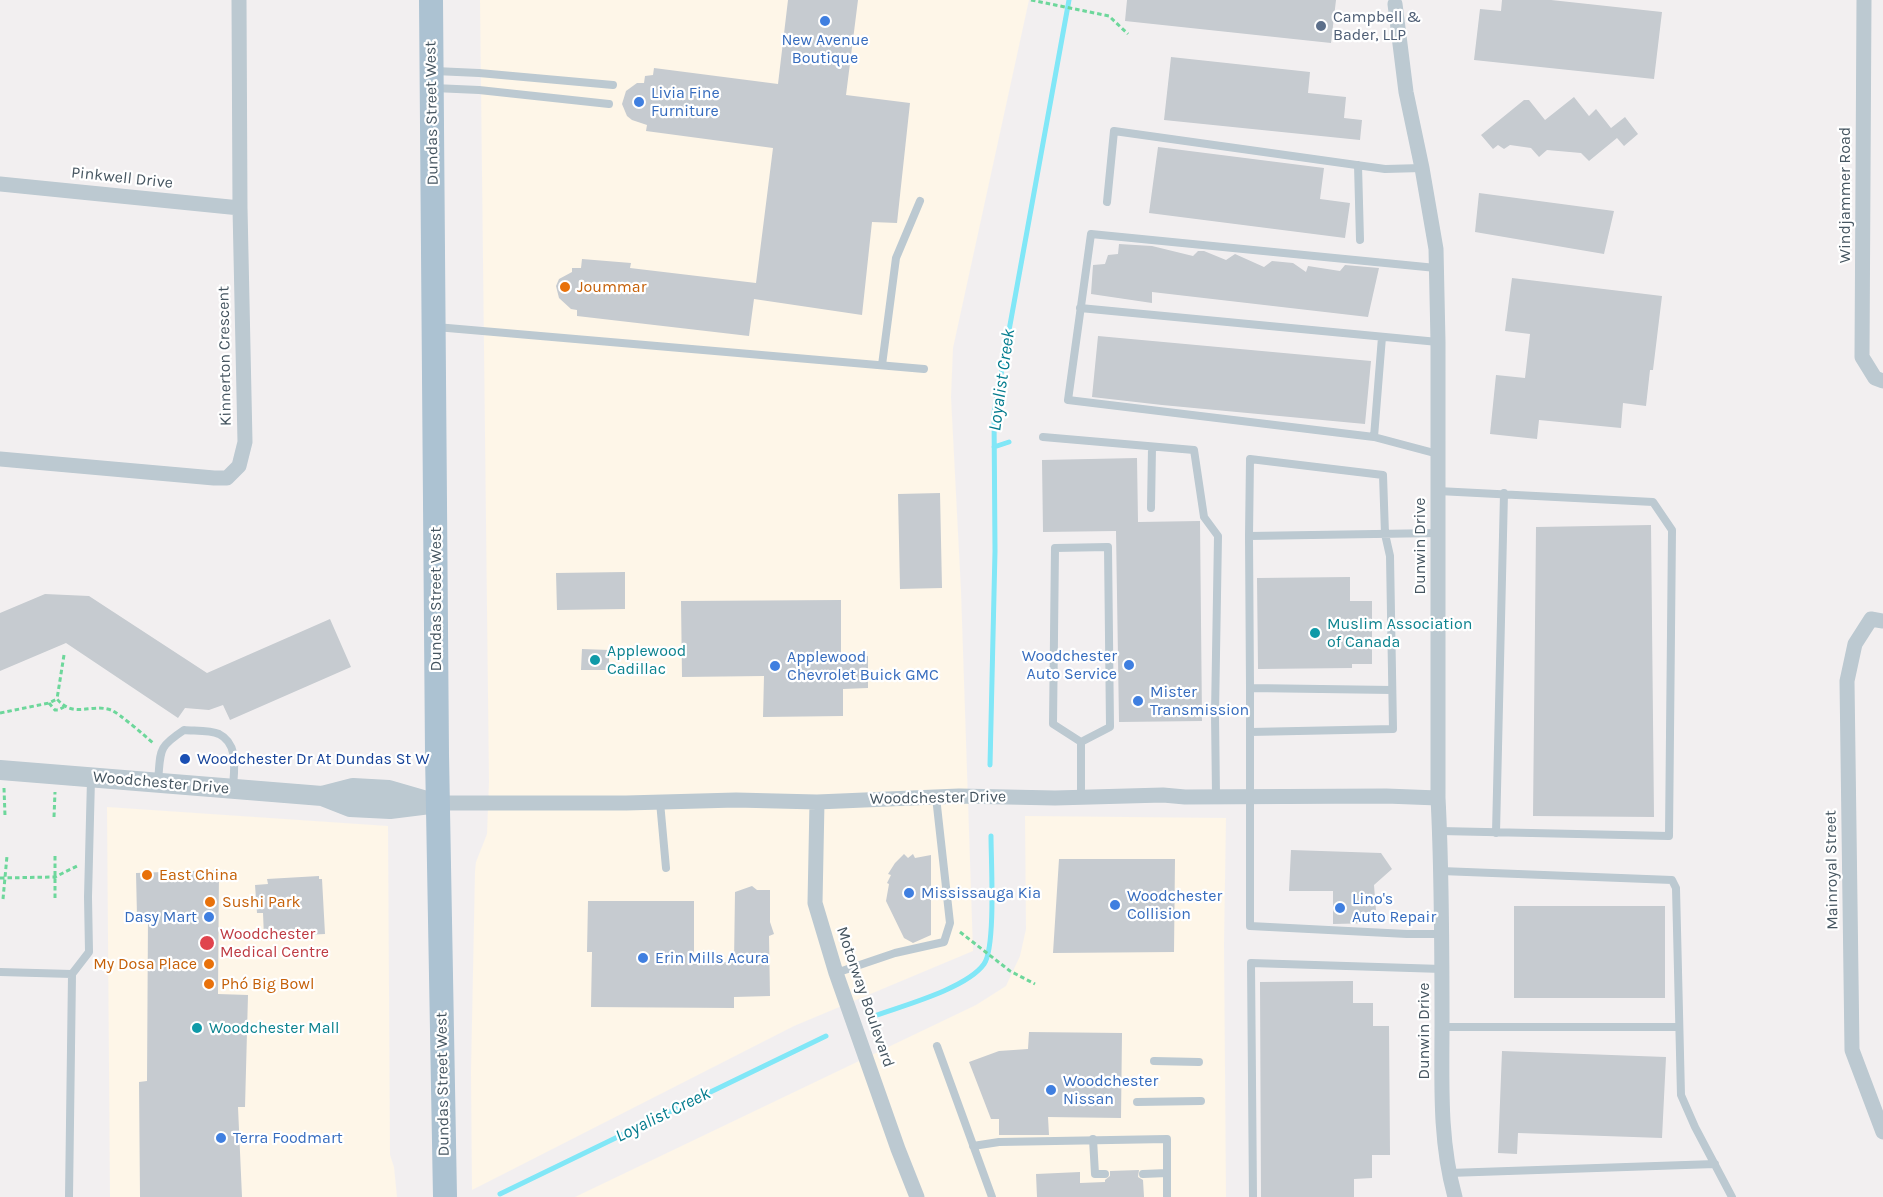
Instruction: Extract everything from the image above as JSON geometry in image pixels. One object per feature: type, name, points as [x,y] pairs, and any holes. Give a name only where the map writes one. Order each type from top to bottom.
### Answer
[{"type":"main road","name":"Dundas Street West","points":[[431,0],[438,803],[445,1197]]},
{"type":"street","name":"Kinnerton Crescent","points":[[0,459],[227,478],[239,466],[245,442],[240,208],[239,0]]},
{"type":"street","name":"Windjammer Road","points":[[1864,0],[1862,357],[1875,378],[1883,381]]},
{"type":"street","name":"Dunwin Drive","points":[[1395,4],[1406,92],[1436,249],[1442,1118],[1449,1173],[1455,1197]]},
{"type":"street","name":"Pinkwell Drive","points":[[0,184],[240,208]]},
{"type":"street","name":"Mainroyal Street","points":[[1883,621],[1871,620],[1855,644],[1847,681],[1852,1050],[1883,1132]]},
{"type":"street","name":"Woodchester Drive","points":[[2,770],[322,796],[350,807],[390,810],[438,803],[817,801],[936,797],[1250,795],[1438,798]]},
{"type":"street","name":"Motorway Boulevard","points":[[817,801],[815,903],[836,973],[917,1197]]},
{"type":"lane","points":[[432,80],[482,74],[613,85]]},
{"type":"lane","points":[[432,80],[479,90],[609,104]]},
{"type":"lane","points":[[1107,202],[1114,131],[1385,169],[1422,168]]},
{"type":"lane","points":[[1358,165],[1360,240]]},
{"type":"lane","points":[[882,365],[896,258],[920,201]]},
{"type":"lane","points":[[1436,268],[1091,234],[1068,400],[1374,437],[1438,454]]},
{"type":"lane","points":[[1080,308],[1438,342]]},
{"type":"lane","points":[[434,326],[924,369]]},
{"type":"lane","points":[[1374,437],[1382,337]]},
{"type":"lane","points":[[1043,437],[1194,450],[1204,517],[1218,536],[1216,796]]},
{"type":"lane","points":[[1150,508],[1152,447]]},
{"type":"lane","points":[[1250,732],[1393,729],[1390,556],[1385,534],[1383,476],[1250,459],[1249,536],[1250,926],[1407,934],[1442,933]]},
{"type":"lane","points":[[1438,490],[1653,501],[1672,530],[1669,836],[1440,831]]},
{"type":"lane","points":[[1496,833],[1504,493]]},
{"type":"lane","points":[[1249,536],[1438,533]]},
{"type":"lane","points":[[1108,547],[1110,727],[1081,742],[1053,724],[1055,549],[1108,547]]},
{"type":"lane","points":[[1250,688],[1392,690]]},
{"type":"lane","points":[[158,784],[162,750],[167,741],[184,730],[218,734],[229,743],[233,750],[235,765],[233,789]]},
{"type":"lane","points":[[1081,742],[1081,797]]},
{"type":"lane","points":[[69,1197],[72,974],[89,952],[88,861],[92,778]]},
{"type":"lane","points":[[836,973],[895,953],[944,942],[950,923],[936,797]]},
{"type":"lane","points":[[660,802],[666,868]]},
{"type":"lane","points":[[1441,871],[1672,880],[1676,888],[1681,1095],[1732,1197]]},
{"type":"lane","points":[[1253,1197],[1251,963],[1442,969]]},
{"type":"lane","points":[[0,972],[72,974]]},
{"type":"lane","points":[[1442,1027],[1679,1027]]},
{"type":"lane","points":[[938,1046],[992,1197]]},
{"type":"lane","points":[[1154,1061],[1199,1062]]},
{"type":"lane","points":[[1137,1102],[1200,1101]]},
{"type":"lane","points":[[1093,1139],[1095,1174],[1105,1174]]},
{"type":"lane","points":[[973,1146],[999,1142],[1167,1139],[1167,1197]]},
{"type":"lane","points":[[1449,1173],[1715,1164]]},
{"type":"lane","points":[[1143,1174],[1167,1173]]},
{"type":"path","points":[[1031,0],[1109,16],[1128,34]]},
{"type":"path","points":[[57,699],[64,655]]},
{"type":"path","points":[[0,712],[57,699]]},
{"type":"path","points":[[57,699],[64,707],[76,710],[112,711],[162,750]]},
{"type":"path","points":[[48,702],[55,710],[64,707]]},
{"type":"path","points":[[2,770],[5,816]]},
{"type":"path","points":[[54,817],[55,775]]},
{"type":"path","points":[[55,854],[55,898]]},
{"type":"path","points":[[3,899],[2,878],[7,856]]},
{"type":"path","points":[[2,878],[55,877],[88,861]]},
{"type":"path","points":[[950,923],[1010,971],[1035,984]]},
{"type":"shaded area","points":[[480,0],[1029,0],[953,348],[951,397],[961,591],[973,951],[794,1026],[472,1190],[471,1072],[475,871],[476,862],[487,834],[489,782]]},
{"type":"shaded area","points":[[107,807],[388,826],[390,1155],[394,1167],[397,1197],[110,1197]]},
{"type":"shaded area","points":[[1025,816],[1226,818],[1224,944],[1226,1197],[575,1197],[976,1005],[1006,986],[1020,956],[1026,929]]},
{"type":"building","points":[[788,0],[858,0],[846,95],[910,103],[897,223],[872,222],[862,315],[754,299],[749,336],[577,316],[577,310],[571,309],[559,298],[556,286],[559,279],[572,272],[572,268],[581,268],[582,259],[631,263],[630,268],[756,283],[773,148],[646,131],[647,125],[627,116],[622,104],[626,91],[637,83],[644,83],[645,76],[653,75],[654,68],[778,84]]},
{"type":"building","points":[[1127,0],[1336,0],[1331,43],[1125,21]]},
{"type":"building","points":[[1502,0],[1551,0],[1662,12],[1654,79],[1474,60],[1480,9],[1501,11]]},
{"type":"building","points":[[1171,57],[1310,72],[1308,93],[1346,97],[1344,118],[1362,120],[1360,140],[1164,120]]},
{"type":"building","points":[[1574,97],[1589,116],[1596,109],[1611,128],[1625,117],[1638,134],[1624,146],[1617,138],[1589,161],[1581,153],[1547,150],[1539,157],[1531,148],[1510,145],[1504,149],[1498,145],[1493,149],[1481,135],[1524,100],[1529,100],[1545,120]]},
{"type":"building","points":[[1158,147],[1324,168],[1320,199],[1350,203],[1345,238],[1149,213]]},
{"type":"building","points":[[1479,193],[1614,211],[1604,254],[1475,232]]},
{"type":"building","points":[[1119,244],[1152,246],[1193,256],[1198,251],[1204,251],[1226,260],[1235,254],[1264,267],[1272,261],[1293,263],[1306,272],[1308,266],[1340,271],[1345,265],[1379,268],[1368,317],[1152,292],[1152,303],[1091,294],[1093,265],[1105,264],[1108,255],[1118,254]]},
{"type":"building","points":[[1512,278],[1662,296],[1646,406],[1623,403],[1621,428],[1539,420],[1537,439],[1490,434],[1496,375],[1525,378],[1530,334],[1505,331]]},
{"type":"building","points":[[1098,336],[1371,361],[1365,424],[1092,397]]},
{"type":"building","points":[[1137,458],[1138,522],[1200,521],[1202,721],[1119,722],[1116,531],[1043,532],[1042,460]]},
{"type":"building","points":[[940,493],[942,588],[900,589],[898,494]]},
{"type":"building","points":[[1651,525],[1654,817],[1533,816],[1536,527]]},
{"type":"building","points":[[625,572],[625,609],[557,610],[556,573]]},
{"type":"building","name":"Muslim Association of Canada","points":[[1350,577],[1350,601],[1372,601],[1372,664],[1352,664],[1352,668],[1258,669],[1257,578]]},
{"type":"building","points":[[45,594],[89,596],[207,673],[330,619],[351,667],[230,720],[223,705],[209,710],[185,708],[178,718],[66,643],[0,671],[0,613]]},
{"type":"building","name":"Applewood Chevrolet Buick GMC","points":[[841,600],[841,657],[868,656],[868,688],[843,689],[843,716],[763,717],[764,676],[682,677],[681,601]]},
{"type":"building","name":"Applewood Cadillac","points":[[582,649],[609,650],[609,670],[581,670]]},
{"type":"building","points":[[1291,850],[1381,853],[1392,869],[1374,885],[1377,923],[1333,924],[1333,891],[1289,891]]},
{"type":"building","name":"Mississauga Kia","points":[[904,854],[908,858],[913,854],[915,858],[931,855],[931,935],[913,943],[904,938],[886,901],[889,884],[887,883],[891,875],[888,874]]},
{"type":"building","name":"Woodchester Collision","points":[[1059,859],[1175,859],[1174,952],[1053,953]]},
{"type":"building","name":"Woodchester Mall","points":[[219,870],[218,994],[248,995],[245,1107],[238,1107],[242,1197],[140,1197],[139,1082],[147,1081],[148,917],[137,916],[136,873]]},
{"type":"building","points":[[319,876],[319,879],[322,879],[325,934],[264,937],[263,913],[257,913],[255,885],[268,884],[267,879]]},
{"type":"building","name":"Erin Mills Acura","points":[[752,886],[757,890],[770,890],[770,922],[774,934],[769,936],[770,996],[734,997],[734,1008],[591,1007],[592,952],[587,952],[588,901],[694,901],[694,962],[734,962],[735,892]]},
{"type":"building","points":[[1514,906],[1665,906],[1665,998],[1514,998]]},
{"type":"building","points":[[1353,981],[1353,1003],[1373,1003],[1373,1026],[1389,1026],[1390,1155],[1372,1155],[1372,1178],[1354,1179],[1354,1197],[1261,1197],[1260,982]]},
{"type":"building","name":"Woodchester Nissan","points":[[1029,1032],[1122,1033],[1121,1118],[1048,1117],[1049,1135],[999,1135],[999,1119],[991,1119],[969,1062],[999,1051],[1028,1049]]},
{"type":"building","points":[[1502,1051],[1666,1057],[1662,1138],[1518,1133],[1517,1154],[1498,1153]]},
{"type":"building","points":[[1139,1170],[1138,1177],[1143,1180],[1144,1197],[1037,1197],[1036,1174],[1080,1172],[1080,1183],[1105,1182],[1110,1176],[1110,1171]]},
{"type":"waterway","name":"Loyalist Creek","points":[[990,765],[995,551],[994,413],[1069,0]]},
{"type":"waterway","points":[[994,447],[1009,442]]},
{"type":"waterway","name":"Loyalist Creek","points":[[877,1015],[950,988],[976,973],[984,964],[988,955],[991,922],[991,836]]},
{"type":"waterway","name":"Loyalist Creek","points":[[500,1194],[826,1036]]},
{"type":"place","name":"New Avenue Boutique","points":[[825,21]]},
{"type":"place","name":"Campbell & Bader, LLP","points":[[1321,26]]},
{"type":"place","name":"Livia Fine Furniture","points":[[639,102]]},
{"type":"place","name":"Joummar","points":[[565,287]]},
{"type":"place","name":"Muslim Association of Canada","points":[[1315,633]]},
{"type":"place","name":"Applewood Cadillac","points":[[595,660]]},
{"type":"place","name":"Woodchester Auto Service","points":[[1129,665]]},
{"type":"place","name":"Applewood Chevrolet Buick GMC","points":[[775,666]]},
{"type":"place","name":"Mister Transmission","points":[[1138,701]]},
{"type":"place","name":"Woodchester Dr At Dundas St W","points":[[185,759]]},
{"type":"place","name":"East China","points":[[147,875]]},
{"type":"place","name":"Mississauga Kia","points":[[909,893]]},
{"type":"place","name":"Sushi Park","points":[[210,902]]},
{"type":"place","name":"Woodchester Collision","points":[[1115,905]]},
{"type":"place","name":"Lino's Auto Repair","points":[[1340,908]]},
{"type":"place","name":"Dasy Mart","points":[[209,917]]},
{"type":"place","name":"Woodchester Medical Centre","points":[[207,943]]},
{"type":"place","name":"Erin Mills Acura","points":[[643,958]]},
{"type":"place","name":"My Dosa Place","points":[[209,964]]},
{"type":"place","name":"Phó Big Bowl","points":[[209,984]]},
{"type":"place","name":"Woodchester Mall","points":[[197,1028]]},
{"type":"place","name":"Woodchester Nissan","points":[[1051,1090]]},
{"type":"place","name":"Terra Foodmart","points":[[221,1138]]}]
